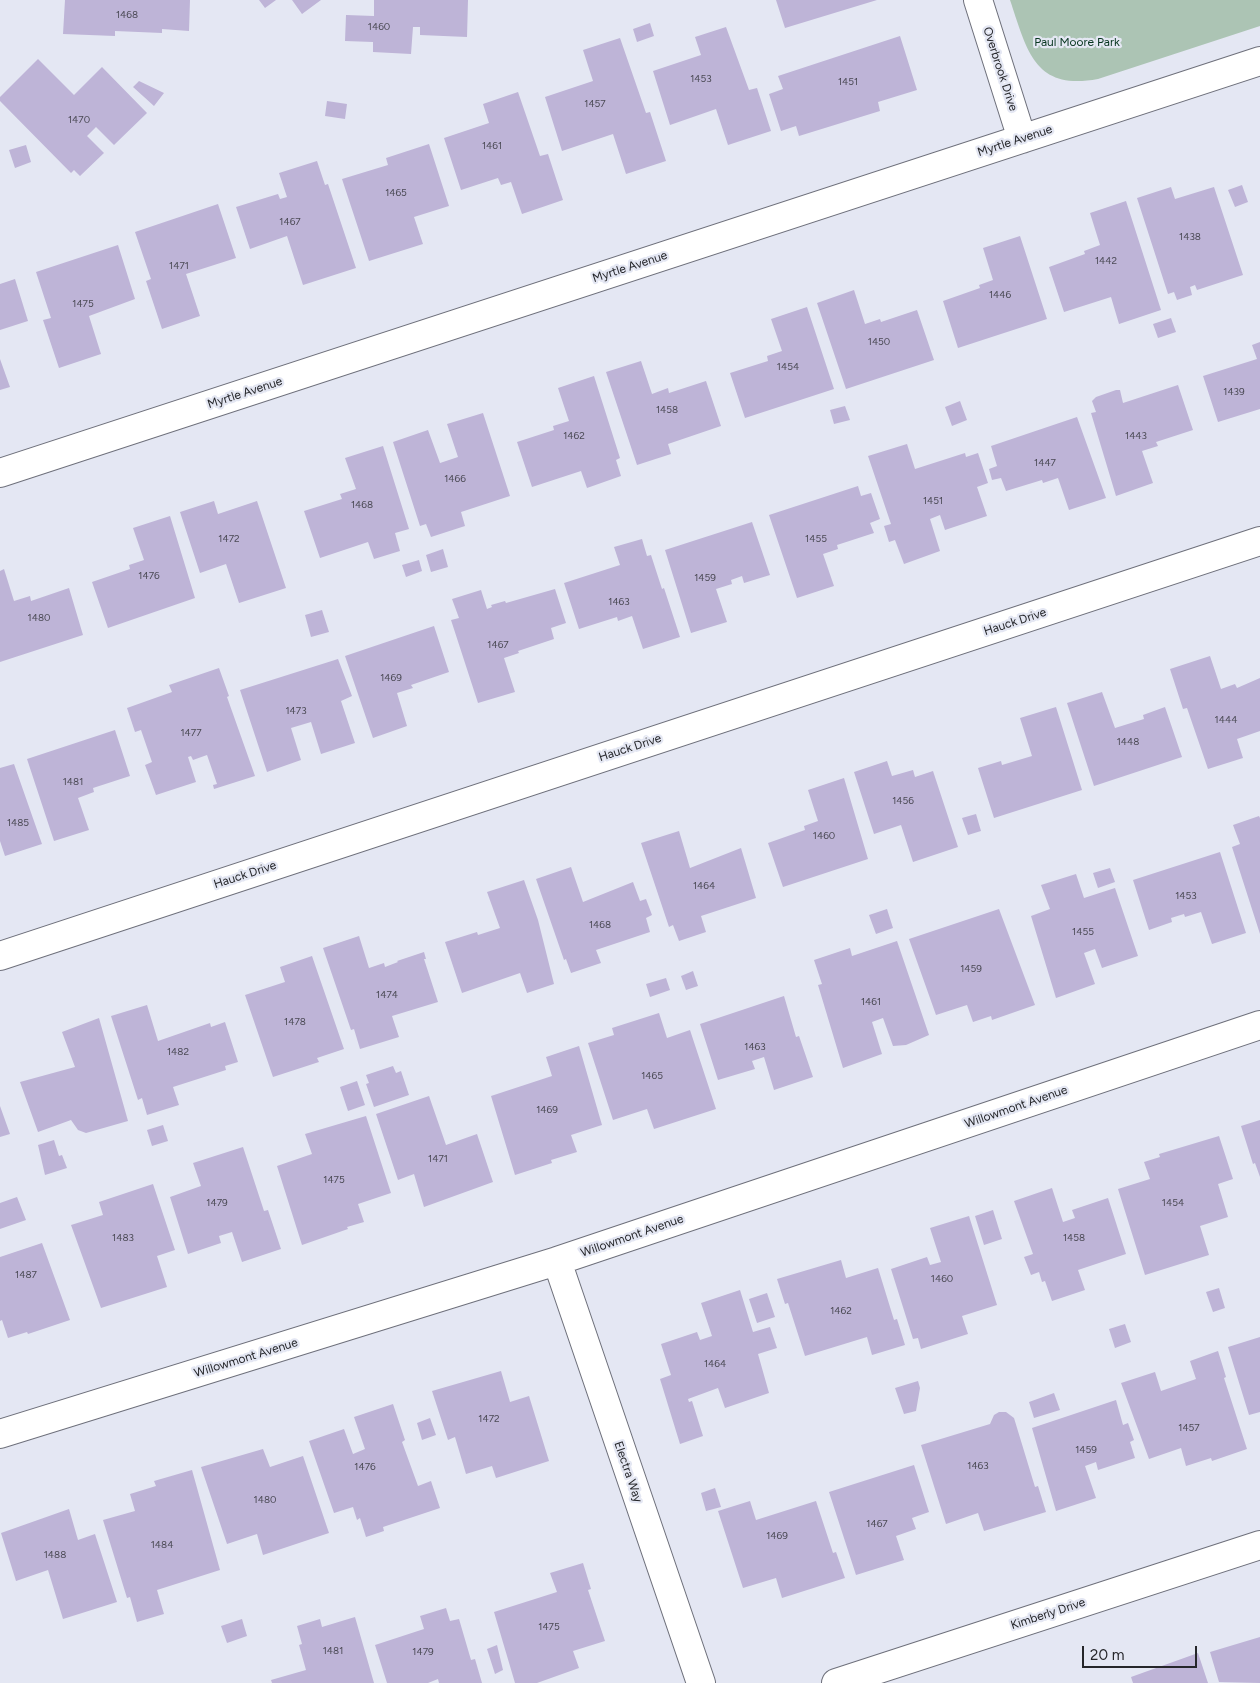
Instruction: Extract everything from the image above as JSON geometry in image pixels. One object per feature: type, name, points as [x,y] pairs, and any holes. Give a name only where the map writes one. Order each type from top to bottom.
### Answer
[{"type":"street","name":"Overbrook Drive","points":[[978,0],[1022,139]]},
{"type":"street","name":"Myrtle Avenue","points":[[0,473],[1260,61]]},
{"type":"street","name":"Hauck Drive","points":[[0,956],[1260,541]]},
{"type":"street","name":"Willowmont Avenue","points":[[0,1434],[556,1261],[1260,1025]]},
{"type":"street","name":"Electra Way","points":[[556,1261],[701,1683]]},
{"type":"street","name":"Kimberly Drive","points":[[836,1683],[1260,1545]]},
{"type":"green space","name":"Paul Moore Park","points":[[1010,0],[1260,0],[1260,26],[1098,79],[1077,81],[1060,79],[1036,63],[1028,50]]},
{"type":"building","points":[[65,0],[190,0],[189,31],[162,29],[162,33],[115,31],[115,36],[63,34]]},
{"type":"building","points":[[259,0],[276,0],[265,8]]},
{"type":"building","points":[[292,0],[321,0],[302,14]]},
{"type":"building","points":[[374,0],[468,0],[467,37],[420,35],[420,27],[413,27],[411,54],[373,52],[373,42],[345,41],[346,15],[374,16]]},
{"type":"building","points":[[776,0],[877,0],[785,28]]},
{"type":"building","points":[[650,23],[654,36],[637,42],[633,29]]},
{"type":"building","points":[[726,27],[749,90],[757,88],[771,131],[728,145],[716,109],[670,125],[653,71],[701,55],[695,37]]},
{"type":"building","points":[[900,36],[917,90],[878,102],[880,111],[799,136],[796,126],[781,131],[769,94],[783,89],[778,76]]},
{"type":"building","points":[[620,38],[646,113],[650,112],[666,161],[626,174],[613,134],[562,151],[545,97],[593,81],[583,50]]},
{"type":"building","points":[[38,59],[74,95],[102,67],[147,113],[114,145],[96,127],[87,136],[104,153],[80,176],[74,170],[71,173],[0,101],[0,97]]},
{"type":"building","points":[[139,81],[164,93],[154,106],[133,87]]},
{"type":"building","points":[[518,92],[540,156],[548,154],[563,200],[522,214],[511,182],[501,185],[498,178],[461,190],[444,138],[489,123],[483,104]]},
{"type":"building","points":[[327,101],[347,104],[345,119],[325,116]]},
{"type":"building","points":[[429,144],[449,206],[414,217],[423,244],[369,261],[342,179],[388,165],[386,158]]},
{"type":"building","points":[[26,145],[31,162],[15,168],[9,150]]},
{"type":"building","points":[[317,161],[325,185],[328,184],[356,268],[303,285],[287,236],[250,249],[236,207],[278,194],[280,199],[287,197],[279,173]]},
{"type":"building","points":[[1242,185],[1248,202],[1235,207],[1228,190]]},
{"type":"building","points":[[1171,187],[1175,199],[1214,187],[1243,275],[1197,290],[1195,285],[1190,287],[1192,295],[1177,300],[1174,292],[1168,294],[1137,198]]},
{"type":"building","points":[[1126,201],[1161,310],[1119,324],[1111,297],[1064,312],[1049,267],[1085,254],[1084,251],[1100,245],[1090,213]]},
{"type":"building","points":[[218,204],[236,258],[186,274],[200,316],[162,329],[146,281],[151,279],[135,232]]},
{"type":"building","points":[[1020,236],[1047,319],[958,348],[943,301],[980,288],[979,285],[993,280],[983,248]]},
{"type":"building","points":[[118,245],[135,299],[89,316],[101,354],[59,368],[43,320],[51,318],[36,272]]},
{"type":"building","points":[[15,279],[28,321],[0,330],[0,284]]},
{"type":"building","points":[[854,290],[865,324],[880,319],[881,322],[917,310],[934,360],[846,389],[817,303]]},
{"type":"building","points":[[807,307],[834,389],[745,418],[730,373],[768,361],[767,356],[782,351],[771,319]]},
{"type":"building","points":[[1171,318],[1176,332],[1158,338],[1153,324]]},
{"type":"building","points":[[1260,342],[1260,409],[1218,422],[1203,376],[1257,359],[1252,345]]},
{"type":"building","points":[[0,359],[10,387],[0,390]]},
{"type":"building","points":[[641,361],[652,394],[668,388],[669,393],[706,381],[721,426],[668,444],[671,454],[637,465],[606,372]]},
{"type":"building","points":[[594,376],[620,458],[616,460],[621,476],[587,488],[581,471],[532,487],[517,442],[554,430],[553,426],[569,421],[558,388]]},
{"type":"building","points":[[1178,385],[1193,430],[1156,442],[1158,446],[1142,451],[1153,483],[1116,496],[1091,413],[1096,412],[1092,401],[1096,397],[1120,390],[1123,403]]},
{"type":"building","points":[[960,401],[967,420],[952,426],[945,407]]},
{"type":"building","points":[[845,406],[850,420],[834,424],[830,410]]},
{"type":"building","points":[[483,413],[510,496],[461,512],[465,526],[431,537],[426,524],[420,526],[393,442],[428,430],[440,463],[458,457],[447,424]]},
{"type":"building","points":[[1077,417],[1106,498],[1069,510],[1058,478],[1043,483],[1042,480],[1006,491],[1001,478],[992,480],[989,469],[997,466],[991,446]]},
{"type":"building","points":[[907,444],[915,469],[965,453],[966,457],[978,453],[988,483],[977,487],[987,516],[945,530],[940,515],[930,519],[940,551],[904,564],[895,540],[889,542],[884,526],[891,524],[868,456]]},
{"type":"building","points":[[383,446],[409,529],[395,533],[400,551],[374,559],[368,542],[320,558],[304,511],[342,499],[340,494],[356,489],[345,458]]},
{"type":"building","points":[[858,486],[861,496],[871,493],[880,519],[870,523],[874,533],[837,545],[838,549],[823,554],[834,586],[797,598],[769,515]]},
{"type":"building","points":[[214,501],[218,514],[257,501],[286,588],[239,603],[226,564],[200,573],[180,512]]},
{"type":"building","points":[[170,516],[195,598],[108,628],[92,582],[130,569],[129,565],[144,560],[133,528]]},
{"type":"building","points":[[752,522],[770,575],[744,583],[742,576],[731,580],[732,584],[716,589],[727,622],[691,633],[665,550]]},
{"type":"building","points":[[642,539],[647,556],[651,555],[662,589],[664,588],[680,637],[643,649],[632,616],[618,621],[617,617],[579,629],[564,583],[620,565],[614,547]]},
{"type":"building","points":[[443,549],[448,567],[431,572],[426,555]]},
{"type":"building","points":[[419,560],[422,571],[406,577],[402,565]]},
{"type":"building","points":[[4,569],[14,601],[30,596],[31,601],[69,588],[83,635],[0,662],[0,571]]},
{"type":"building","points":[[555,589],[566,623],[551,628],[554,639],[518,651],[519,653],[504,658],[515,692],[478,703],[451,620],[459,618],[452,599],[481,590],[487,609],[492,607],[491,605],[505,601],[506,603]]},
{"type":"building","points":[[322,610],[329,632],[311,637],[305,615]]},
{"type":"building","points":[[434,626],[449,672],[411,685],[413,688],[397,693],[407,726],[373,738],[345,656]]},
{"type":"building","points":[[1210,656],[1221,689],[1235,684],[1237,688],[1260,678],[1260,731],[1237,739],[1243,758],[1208,769],[1187,708],[1183,709],[1170,669]]},
{"type":"building","points":[[338,659],[352,696],[341,701],[355,743],[321,754],[311,722],[291,728],[301,760],[267,772],[240,690]]},
{"type":"building","points":[[219,668],[229,696],[227,697],[255,776],[214,789],[213,785],[217,784],[207,755],[193,760],[191,756],[188,757],[196,782],[156,795],[145,765],[152,762],[141,730],[135,732],[127,708],[172,692],[169,685]]},
{"type":"building","points":[[1102,692],[1115,728],[1144,719],[1143,715],[1165,707],[1182,757],[1094,786],[1067,703]]},
{"type":"building","points":[[1056,707],[1082,790],[994,818],[978,768],[1001,761],[1002,765],[1032,756],[1020,718]]},
{"type":"building","points":[[115,730],[130,776],[93,788],[94,792],[78,798],[89,830],[54,841],[27,759]]},
{"type":"building","points":[[887,761],[892,776],[913,770],[915,777],[933,771],[958,847],[913,862],[901,825],[874,834],[854,772]]},
{"type":"building","points":[[14,764],[42,844],[5,856],[0,841],[0,768]]},
{"type":"building","points":[[844,778],[868,859],[783,887],[768,843],[805,830],[804,826],[818,821],[808,790]]},
{"type":"building","points":[[976,814],[981,831],[968,835],[962,818]]},
{"type":"building","points":[[1259,816],[1260,934],[1232,847],[1240,844],[1233,825]]},
{"type":"building","points":[[679,831],[690,868],[741,848],[756,898],[701,916],[706,932],[679,941],[673,925],[669,927],[641,843]]},
{"type":"building","points":[[1220,852],[1246,933],[1212,944],[1201,912],[1185,917],[1184,914],[1171,918],[1172,922],[1149,930],[1133,880]]},
{"type":"building","points":[[571,867],[583,902],[633,882],[640,901],[646,899],[652,915],[646,918],[650,932],[596,950],[601,963],[571,973],[566,959],[564,960],[536,879]]},
{"type":"building","points":[[1110,868],[1115,882],[1098,888],[1093,873]]},
{"type":"building","points":[[1076,874],[1084,898],[1115,888],[1138,956],[1102,968],[1095,949],[1084,953],[1095,984],[1056,998],[1031,916],[1050,909],[1041,885]]},
{"type":"building","points":[[524,880],[538,920],[554,984],[527,993],[520,973],[462,993],[445,942],[477,932],[478,935],[500,928],[487,892]]},
{"type":"building","points":[[887,909],[893,928],[876,934],[869,915]]},
{"type":"building","points":[[999,909],[1035,1005],[992,1020],[991,1016],[973,1022],[967,1005],[936,1015],[909,939]]},
{"type":"building","points":[[359,936],[369,968],[384,963],[385,967],[424,952],[426,959],[424,959],[438,1002],[392,1016],[399,1037],[360,1049],[354,1029],[351,1030],[323,948]]},
{"type":"building","points":[[897,941],[929,1035],[906,1045],[893,1046],[883,1018],[872,1022],[882,1054],[843,1068],[818,985],[822,984],[814,960],[850,948],[852,956]]},
{"type":"building","points":[[312,956],[344,1049],[317,1058],[319,1062],[273,1077],[245,995],[285,982],[280,967]]},
{"type":"building","points":[[693,971],[698,986],[686,990],[681,976]]},
{"type":"building","points":[[666,978],[670,990],[650,997],[646,984]]},
{"type":"building","points":[[784,996],[796,1037],[799,1036],[813,1077],[774,1090],[764,1057],[752,1061],[755,1069],[718,1080],[700,1024]]},
{"type":"building","points":[[147,1005],[158,1041],[210,1023],[211,1027],[225,1022],[238,1062],[225,1066],[226,1070],[173,1087],[179,1105],[147,1115],[142,1098],[138,1100],[111,1016]]},
{"type":"building","points":[[659,1013],[667,1038],[690,1030],[716,1109],[654,1129],[647,1109],[613,1120],[588,1043],[614,1035],[612,1028]]},
{"type":"building","points":[[99,1018],[128,1121],[86,1133],[78,1130],[71,1120],[38,1132],[20,1082],[75,1067],[62,1032]]},
{"type":"building","points":[[579,1046],[602,1125],[571,1135],[577,1152],[551,1160],[552,1163],[515,1175],[491,1096],[552,1076],[546,1057]]},
{"type":"building","points":[[393,1066],[396,1073],[401,1071],[409,1095],[374,1107],[366,1084],[369,1083],[366,1075]]},
{"type":"building","points":[[357,1081],[365,1105],[348,1111],[340,1087]]},
{"type":"building","points":[[429,1096],[446,1145],[477,1134],[493,1182],[424,1207],[414,1174],[398,1180],[376,1114]]},
{"type":"building","points":[[0,1106],[10,1134],[0,1137]]},
{"type":"building","points":[[366,1116],[391,1193],[358,1204],[364,1222],[302,1245],[277,1166],[312,1154],[305,1134]]},
{"type":"building","points":[[1260,1120],[1260,1177],[1255,1163],[1253,1164],[1241,1126]]},
{"type":"building","points":[[163,1125],[168,1141],[152,1146],[147,1130]]},
{"type":"building","points":[[1219,1136],[1233,1179],[1218,1184],[1228,1217],[1200,1226],[1209,1255],[1145,1275],[1118,1189],[1150,1179],[1144,1162],[1160,1157],[1159,1154]]},
{"type":"building","points":[[54,1140],[59,1156],[62,1155],[67,1168],[45,1175],[38,1145]]},
{"type":"building","points":[[243,1147],[264,1211],[268,1210],[281,1249],[242,1262],[232,1232],[219,1236],[221,1243],[188,1254],[170,1197],[201,1186],[193,1163]]},
{"type":"building","points":[[153,1184],[175,1250],[157,1256],[167,1287],[101,1308],[71,1225],[103,1215],[99,1202]]},
{"type":"building","points":[[1052,1188],[1063,1222],[1075,1218],[1072,1210],[1108,1198],[1126,1254],[1078,1270],[1085,1290],[1052,1301],[1045,1281],[1042,1282],[1039,1272],[1031,1275],[1024,1257],[1033,1254],[1014,1201]]},
{"type":"building","points":[[17,1197],[26,1220],[0,1229],[0,1203]]},
{"type":"building","points":[[993,1210],[1002,1239],[984,1245],[975,1216]]},
{"type":"building","points":[[969,1216],[997,1305],[962,1316],[968,1334],[921,1349],[918,1338],[913,1339],[891,1269],[927,1257],[930,1265],[941,1262],[930,1228]]},
{"type":"building","points":[[42,1243],[70,1320],[28,1334],[27,1332],[8,1338],[2,1320],[0,1321],[0,1257]]},
{"type":"building","points":[[841,1260],[846,1278],[878,1268],[894,1320],[897,1319],[905,1345],[872,1355],[867,1337],[805,1356],[788,1303],[785,1304],[777,1279]]},
{"type":"building","points":[[1219,1288],[1225,1308],[1213,1312],[1206,1292]]},
{"type":"building","points":[[740,1290],[753,1332],[770,1327],[777,1348],[758,1354],[769,1393],[725,1408],[718,1388],[688,1399],[689,1402],[692,1401],[703,1436],[680,1444],[660,1379],[671,1375],[661,1344],[697,1332],[700,1340],[712,1336],[701,1303]]},
{"type":"building","points":[[767,1293],[775,1317],[757,1323],[749,1299]]},
{"type":"building","points":[[1125,1324],[1131,1342],[1115,1348],[1109,1329]]},
{"type":"building","points":[[1260,1337],[1260,1412],[1249,1415],[1228,1347]]},
{"type":"building","points":[[1218,1351],[1226,1377],[1224,1378],[1247,1449],[1212,1461],[1211,1458],[1186,1466],[1181,1448],[1149,1459],[1121,1383],[1155,1372],[1161,1391],[1196,1379],[1190,1361]]},
{"type":"building","points":[[501,1371],[510,1402],[529,1396],[549,1461],[496,1478],[492,1466],[466,1474],[455,1437],[448,1440],[432,1391]]},
{"type":"building","points":[[918,1381],[920,1388],[916,1411],[904,1414],[895,1388]]},
{"type":"building","points":[[1054,1393],[1060,1410],[1034,1418],[1029,1402]]},
{"type":"building","points":[[1116,1400],[1123,1425],[1128,1423],[1134,1440],[1130,1442],[1135,1458],[1098,1470],[1096,1462],[1085,1466],[1096,1498],[1056,1511],[1032,1428]]},
{"type":"building","points":[[393,1404],[405,1440],[402,1442],[418,1486],[431,1481],[440,1508],[383,1527],[384,1531],[366,1537],[360,1518],[357,1520],[353,1507],[334,1513],[309,1441],[344,1429],[353,1454],[365,1449],[354,1417]]},
{"type":"building","points":[[999,1412],[1006,1412],[1014,1418],[1035,1487],[1038,1486],[1046,1512],[984,1531],[978,1513],[946,1524],[921,1445],[990,1424],[994,1415]]},
{"type":"building","points":[[430,1418],[436,1435],[422,1440],[417,1423]]},
{"type":"building","points":[[263,1449],[270,1467],[303,1456],[329,1533],[263,1555],[257,1534],[227,1544],[201,1467]]},
{"type":"building","points":[[914,1465],[929,1512],[912,1518],[916,1529],[896,1536],[904,1560],[856,1575],[829,1492]]},
{"type":"building","points":[[192,1470],[220,1570],[157,1590],[164,1614],[137,1622],[130,1597],[127,1598],[103,1520],[135,1511],[130,1494],[156,1486],[154,1481]]},
{"type":"building","points":[[715,1488],[721,1507],[706,1511],[701,1493]]},
{"type":"building","points":[[750,1501],[756,1520],[816,1501],[833,1553],[836,1552],[845,1578],[782,1598],[776,1578],[743,1588],[718,1511]]},
{"type":"building","points":[[69,1509],[78,1540],[95,1534],[117,1602],[63,1619],[48,1570],[16,1581],[1,1533]]},
{"type":"building","points":[[583,1563],[591,1589],[588,1590],[605,1641],[573,1651],[579,1668],[537,1683],[515,1683],[494,1612],[557,1592],[550,1573]]},
{"type":"building","points":[[446,1608],[450,1621],[459,1619],[471,1660],[475,1659],[482,1683],[439,1683],[438,1679],[428,1683],[387,1683],[375,1645],[424,1629],[420,1616]]},
{"type":"building","points":[[355,1617],[374,1683],[272,1683],[271,1680],[306,1670],[299,1645],[302,1644],[297,1626],[320,1619],[322,1627]]},
{"type":"building","points":[[242,1619],[247,1636],[227,1643],[221,1626]]},
{"type":"building","points":[[1260,1637],[1260,1683],[1219,1682],[1210,1652]]},
{"type":"building","points":[[497,1645],[503,1670],[495,1674],[487,1649]]},
{"type":"building","points":[[1198,1653],[1208,1683],[1133,1683],[1131,1677]]}]
